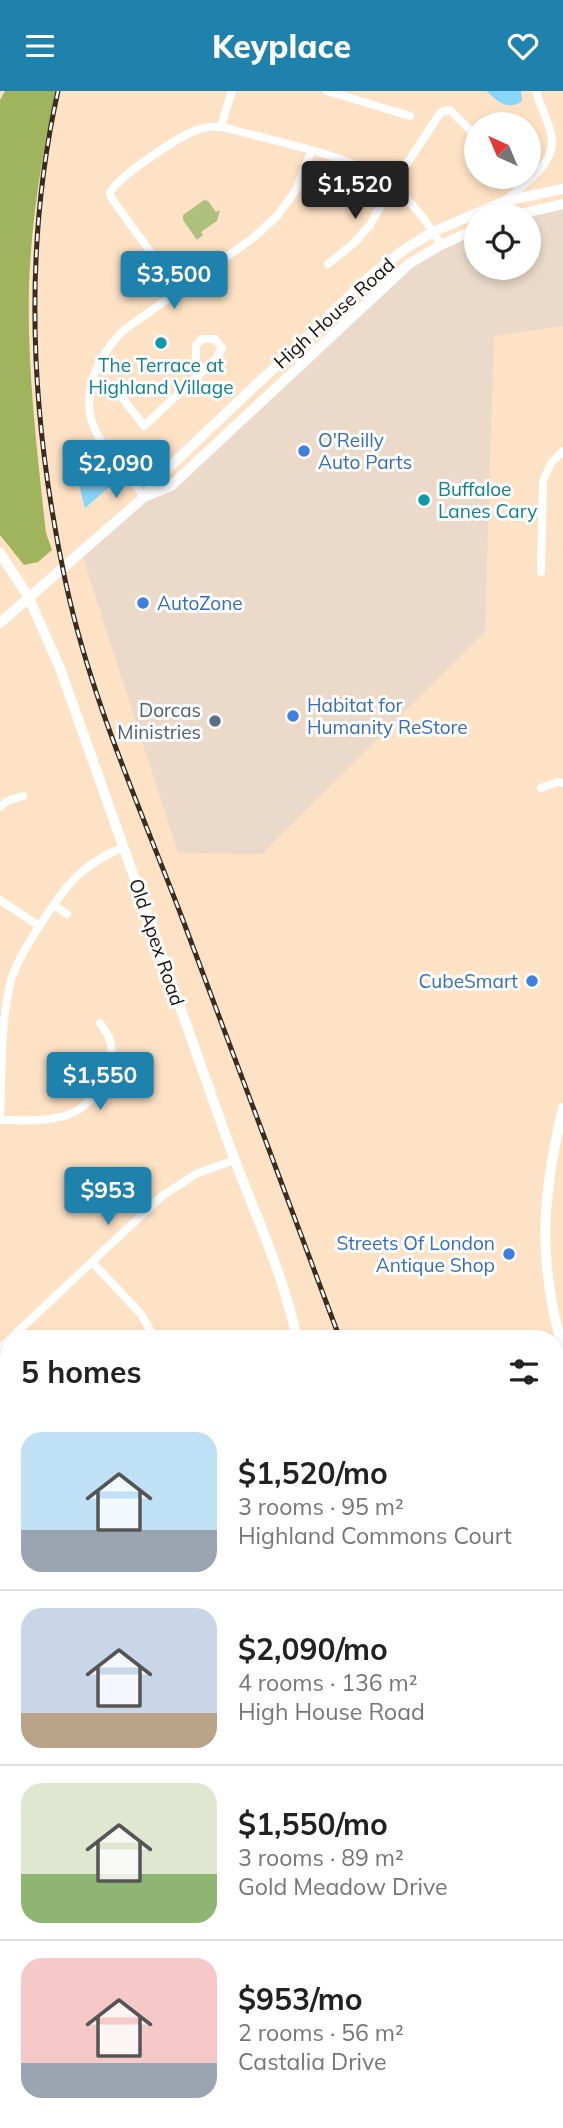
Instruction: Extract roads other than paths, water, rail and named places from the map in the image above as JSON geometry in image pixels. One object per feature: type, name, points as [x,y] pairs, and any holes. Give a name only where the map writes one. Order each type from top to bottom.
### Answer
[{"type":"main road","name":"High House Road","points":[[0,622],[144,496],[161,475],[375,272],[433,232],[505,201],[563,189]]},
{"type":"main road","points":[[541,209],[563,204]]},
{"type":"main road","name":"High House Road","points":[[144,496],[171,487],[410,263],[464,234]]},
{"type":"main road","name":"Old Apex Road","points":[[0,553],[28,596],[60,668],[234,1160],[275,1266],[294,1330]]},
{"type":"main road","points":[[558,1330],[547,1276],[544,1225],[547,1184],[563,1108]]},
{"type":"street","points":[[221,126],[232,91]]},
{"type":"street","points":[[327,91],[411,116]]},
{"type":"street","points":[[505,201],[541,169],[552,147],[551,132],[536,91]]},
{"type":"street","points":[[328,264],[362,235],[434,120],[443,110],[452,111],[464,124]]},
{"type":"street","points":[[178,291],[112,199],[111,190],[118,180],[197,129],[221,126],[363,168],[392,186],[418,212],[441,245]]},
{"type":"street","points":[[144,496],[106,449],[94,428],[89,401],[92,381],[100,359],[118,337],[253,238],[278,216],[296,190],[311,152]]},
{"type":"street","points":[[92,381],[114,387],[144,426],[202,372]]},
{"type":"street","points":[[541,572],[543,481],[551,463],[563,451]]},
{"type":"street","points":[[541,788],[563,783]]},
{"type":"street","points":[[0,807],[7,801],[23,796]]},
{"type":"street","points":[[100,1023],[110,1039],[109,1068],[89,1102],[70,1114],[56,1118],[0,1120],[2,1020],[12,977],[20,958],[67,885],[83,869],[123,847]]},
{"type":"street","points":[[0,900],[39,926]]},
{"type":"street","points":[[54,905],[67,914]]},
{"type":"street","points":[[19,1330],[170,1190],[196,1174],[234,1160]]},
{"type":"street","points":[[92,1262],[141,1314],[150,1330]]},
{"type":"water","points":[[487,91],[521,91],[522,101],[512,105],[503,104]]},
{"type":"water","points":[[83,445],[91,447],[114,483],[85,508],[71,454],[73,449]]},
{"type":"railway","points":[[58,91],[39,214],[35,337],[45,461],[66,584],[103,713],[337,1330]]},
{"type":"place","name":"The Terrace at Highland Village","points":[[161,343]]},
{"type":"place","name":"O'Reilly Auto Parts","points":[[304,451]]},
{"type":"place","name":"Buffaloe Lanes Cary","points":[[424,500]]},
{"type":"place","name":"AutoZone","points":[[143,603]]},
{"type":"place","name":"Habitat for Humanity ReStore","points":[[293,716]]},
{"type":"place","name":"Dorcas Ministries","points":[[215,721]]},
{"type":"place","name":"CubeSmart","points":[[532,981]]},
{"type":"place","name":"Streets Of London Antique Shop","points":[[509,1254]]}]
